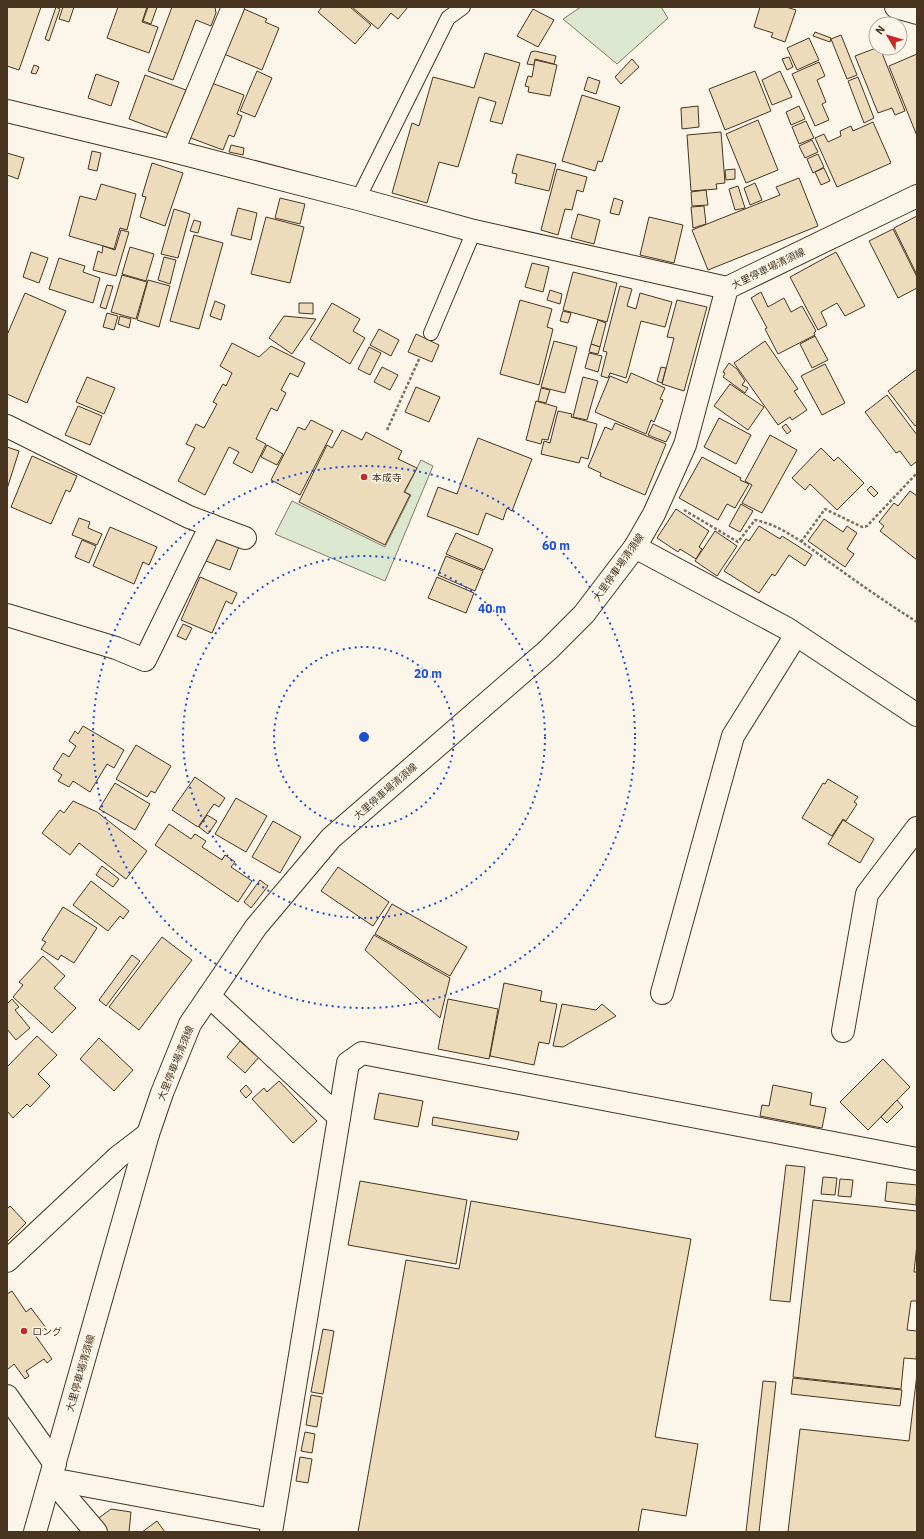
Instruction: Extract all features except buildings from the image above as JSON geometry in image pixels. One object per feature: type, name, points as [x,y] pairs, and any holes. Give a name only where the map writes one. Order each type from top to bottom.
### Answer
[{"type":"street","points":[[173,151],[233,7]]},
{"type":"street","points":[[896,7],[917,13]]},
{"type":"street","points":[[7,111],[173,151],[474,231],[727,288]]},
{"type":"street","name":"大里停車場清須線","points":[[35,1532],[148,1134],[162,1093],[190,1024],[256,927],[331,838],[548,650],[584,614],[635,547],[654,514],[685,445],[727,288],[917,196]]},
{"type":"street","points":[[7,426],[189,517],[245,538]]},
{"type":"street","points":[[7,615],[116,648],[145,660],[211,525]]},
{"type":"street","points":[[635,547],[796,635],[917,715]]},
{"type":"street","points":[[662,993],[734,736],[796,635]]},
{"type":"street","points":[[843,1031],[867,894],[917,828]]},
{"type":"street","points":[[209,996],[339,1117]]},
{"type":"street","points":[[53,1471],[272,1526],[348,1064],[362,1053],[917,1158]]},
{"type":"street","points":[[7,1261],[118,1157],[148,1134]]},
{"type":"street","points":[[7,1396],[53,1471],[96,1532]]},
{"type":"lane","points":[[358,199],[448,18],[463,7]]},
{"type":"lane","points":[[431,333],[474,231]]},
{"type":"path","points":[[387,430],[420,357]]},
{"type":"path","points":[[801,542],[825,509],[862,527],[867,526],[917,473]]},
{"type":"path","points":[[662,497],[738,542],[755,520],[768,522],[801,542],[882,600],[917,622]]},
{"type":"green space","points":[[581,7],[661,7],[668,18],[617,64],[563,19]]},
{"type":"green space","points":[[421,460],[433,466],[385,581],[275,534],[292,501],[385,547],[411,495],[405,492]]},
{"type":"place","name":"本成寺","points":[[364,477]]},
{"type":"place","name":"ロング","points":[[24,1331]]}]
